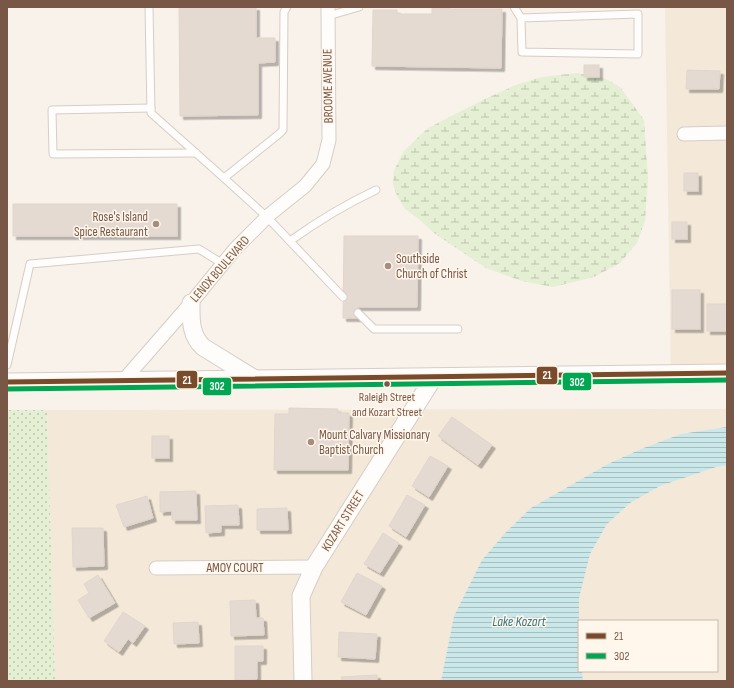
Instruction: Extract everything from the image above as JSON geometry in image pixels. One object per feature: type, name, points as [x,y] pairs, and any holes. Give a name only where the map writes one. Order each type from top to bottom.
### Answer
[{"type":"street","name":"BROOME AVENUE","points":[[323,164],[329,140],[328,12]]},
{"type":"street","points":[[684,134],[727,134]]},
{"type":"street","name":"LENOX BOULEVARD","points":[[123,381],[235,249],[267,217],[305,186],[323,164]]},
{"type":"street","points":[[191,302],[191,320],[194,334],[198,342],[203,347],[255,379]]},
{"type":"street","points":[[7,382],[727,373]]},
{"type":"street","name":"KOZART STREET","points":[[303,681],[302,596],[314,567],[434,377]]},
{"type":"street","name":"AMOY COURT","points":[[156,568],[314,567]]},
{"type":"lane","points":[[150,7],[151,113],[267,217],[343,297]]},
{"type":"lane","points":[[224,178],[283,130],[284,12],[286,7]]},
{"type":"lane","points":[[328,12],[359,7]]},
{"type":"lane","points":[[514,7],[521,18],[522,52],[638,54],[638,14],[521,18]]},
{"type":"lane","points":[[151,108],[52,110],[53,154],[196,153]]},
{"type":"lane","points":[[290,241],[322,218],[376,190]]},
{"type":"lane","points":[[7,365],[30,264],[199,249],[223,264]]},
{"type":"lane","points":[[358,313],[374,329],[458,329]]},
{"type":"shaded area","points":[[665,7],[727,7],[727,380],[671,380]]},
{"type":"shaded area","points":[[727,409],[727,681],[55,681],[47,410]]},
{"type":"green space","points":[[577,73],[604,78],[620,87],[644,120],[648,178],[645,221],[637,243],[620,263],[594,277],[553,287],[522,281],[486,268],[434,233],[405,209],[397,196],[393,184],[394,170],[404,151],[428,128],[516,85],[542,77]]},
{"type":"green space","points":[[7,410],[47,410],[55,681],[7,681]]},
{"type":"water","name":"Lake Kozart","points":[[727,427],[727,465],[716,467],[660,486],[630,503],[607,524],[590,554],[579,598],[578,672],[582,672],[583,681],[441,681],[454,616],[482,560],[507,531],[531,508],[608,464],[641,449],[681,434]]},
{"type":"building","points":[[179,7],[256,7],[256,38],[275,38],[275,62],[258,63],[258,115],[180,116]]},
{"type":"building","points":[[432,7],[450,7],[450,9],[502,9],[501,68],[372,66],[373,10],[397,10],[397,14],[432,14]]},
{"type":"building","points":[[584,65],[599,65],[599,77],[584,77]]},
{"type":"building","points":[[687,70],[720,71],[719,89],[686,89]]},
{"type":"building","points":[[684,173],[698,173],[698,191],[684,191]]},
{"type":"building","points":[[13,204],[177,204],[177,236],[13,236]]},
{"type":"building","points":[[672,222],[687,222],[687,239],[672,239]]},
{"type":"building","points":[[344,236],[418,236],[417,307],[358,307],[358,318],[343,318]]},
{"type":"building","points":[[672,290],[700,290],[700,329],[672,329]]},
{"type":"building","points":[[707,304],[727,304],[727,331],[707,331]]},
{"type":"building","points":[[289,408],[338,409],[338,413],[349,413],[348,470],[274,470],[275,414],[289,414]]},
{"type":"building","points":[[452,417],[492,445],[478,465],[438,436]]},
{"type":"building","points":[[152,436],[169,436],[169,458],[152,458]]},
{"type":"building","points":[[430,456],[448,466],[429,497],[412,486]]},
{"type":"building","points":[[196,491],[197,520],[172,520],[172,511],[160,512],[160,492]]},
{"type":"building","points":[[407,495],[425,505],[406,537],[389,526]]},
{"type":"building","points":[[147,496],[153,518],[124,527],[116,505]]},
{"type":"building","points":[[238,505],[239,525],[221,525],[221,532],[206,533],[205,506]]},
{"type":"building","points":[[287,508],[288,530],[257,530],[257,509]]},
{"type":"building","points":[[72,528],[103,528],[104,566],[73,567]]},
{"type":"building","points":[[383,533],[399,543],[380,573],[364,564]]},
{"type":"building","points":[[357,573],[382,586],[366,615],[341,602]]},
{"type":"building","points":[[98,575],[115,603],[89,618],[78,600],[89,593],[84,584]]},
{"type":"building","points":[[255,600],[256,618],[263,618],[264,635],[231,636],[230,601]]},
{"type":"building","points":[[123,612],[145,626],[133,643],[128,639],[119,652],[104,641]]},
{"type":"building","points":[[198,622],[199,643],[174,644],[173,623]]},
{"type":"building","points":[[339,632],[377,634],[375,659],[338,657]]},
{"type":"building","points":[[235,646],[263,646],[263,661],[257,661],[257,679],[235,680]]},
{"type":"building","points":[[377,675],[377,681],[342,681],[341,677]]},
{"type":"transit line","name":"21","points":[[7,382],[727,373]]},
{"type":"transit line","name":"302","points":[[7,389],[727,380]]},
{"type":"place","name":"Rose's Island Spice Restaurant","points":[[156,224]]},
{"type":"place","name":"Southside Church of Christ","points":[[388,266]]},
{"type":"place","name":"Raleigh Street and Kozart Street","points":[[387,384]]},
{"type":"place","name":"Mount Calvary Missionary Baptist Church","points":[[311,442]]}]
